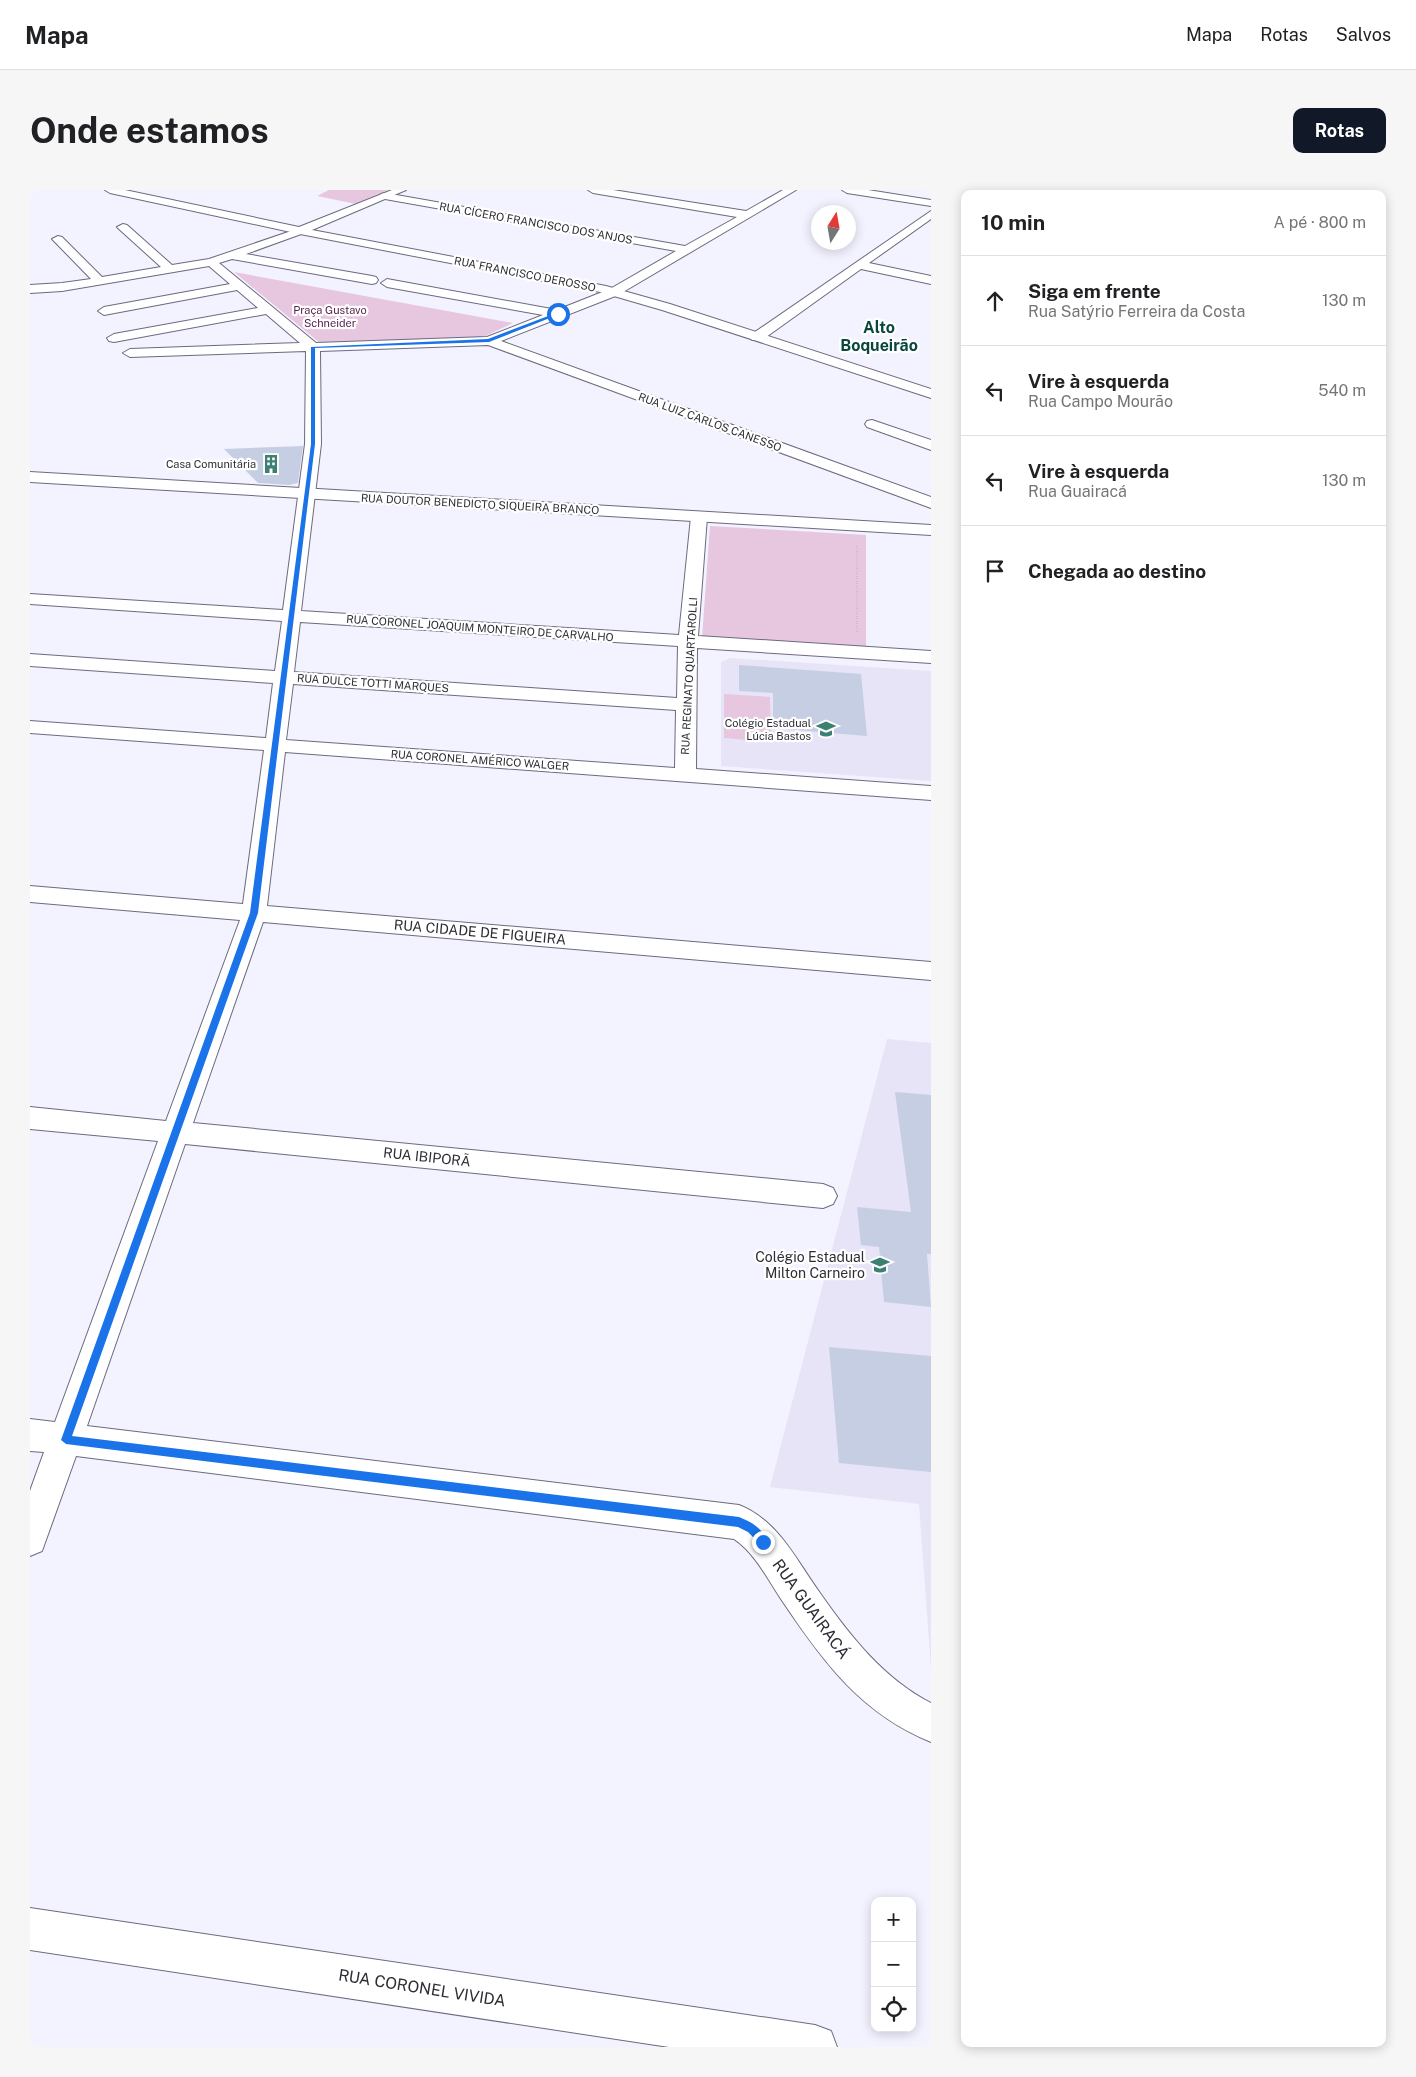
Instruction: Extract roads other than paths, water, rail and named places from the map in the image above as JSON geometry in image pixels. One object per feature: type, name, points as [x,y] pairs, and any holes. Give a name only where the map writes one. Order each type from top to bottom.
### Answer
[{"type":"street","name":"RUA FRANCISCO DEROSSO","points":[[110,190],[300,231],[576,283],[614,292],[931,394]]},
{"type":"street","points":[[30,289],[62,287],[100,281],[221,258],[300,231],[401,190]]},
{"type":"street","points":[[593,190],[747,215]]},
{"type":"street","points":[[130,353],[489,341],[614,292],[791,190]]},
{"type":"street","points":[[847,190],[931,203]]},
{"type":"street","name":"RUA CÍCERO FRANCISCO DOS ANJOS","points":[[386,196],[687,250]]},
{"type":"street","points":[[757,337],[931,214]]},
{"type":"street","points":[[123,227],[170,269]]},
{"type":"street","points":[[58,239],[100,281]]},
{"type":"street","points":[[221,258],[372,280]]},
{"type":"street","points":[[221,258],[240,286],[313,347]]},
{"type":"street","points":[[859,265],[931,280]]},
{"type":"street","points":[[387,283],[558,314]]},
{"type":"street","points":[[104,311],[240,286]]},
{"type":"street","points":[[114,338],[268,310]]},
{"type":"street","name":"RUA LUIZ CARLOS CANESSO","points":[[489,341],[931,503]]},
{"type":"street","points":[[30,1539],[254,913],[313,444],[313,347]]},
{"type":"street","points":[[872,424],[931,445]]},
{"type":"street","name":"RUA DOUTOR BENEDICTO SIQUEIRA BRANCO","points":[[30,477],[931,530]]},
{"type":"street","name":"RUA REGINATO QUARTAROLLI","points":[[685,775],[688,642],[699,517]]},
{"type":"street","name":"RUA CORONEL JOAQUIM MONTEIRO DE CARVALHO","points":[[30,599],[931,657]]},
{"type":"street","name":"RUA DULCE TOTTI MARQUES","points":[[30,660],[686,705]]},
{"type":"street","name":"RUA CORONEL AMÉRICO WALGER","points":[[30,727],[931,793]]},
{"type":"street","name":"RUA CIDADE DE FIGUEIRA","points":[[30,894],[931,971]]},
{"type":"street","name":"RUA IBIPORÃ","points":[[30,1118],[824,1196]]},
{"type":"street","name":"RUA GUAIRACÁ","points":[[30,1435],[739,1522],[752,1528],[822,1628],[840,1651],[869,1682],[890,1701],[914,1716],[931,1723]]},
{"type":"street","name":"RUA CORONEL VIVIDA","points":[[30,1929],[815,2047]]},
{"type":"place","name":"Casa Comunitária","points":[[271,464]]},
{"type":"place","name":"Colégio Estadual Lúcia Bastos","points":[[826,729]]},
{"type":"place","name":"Colégio Estadual Milton Carneiro","points":[[880,1265]]},
{"type":"district","name":"Alto Boqueirão","points":[[879,336]]},
{"type":"park label","name":"Praça Gustavo Schneider","points":[[330,316]]}]
